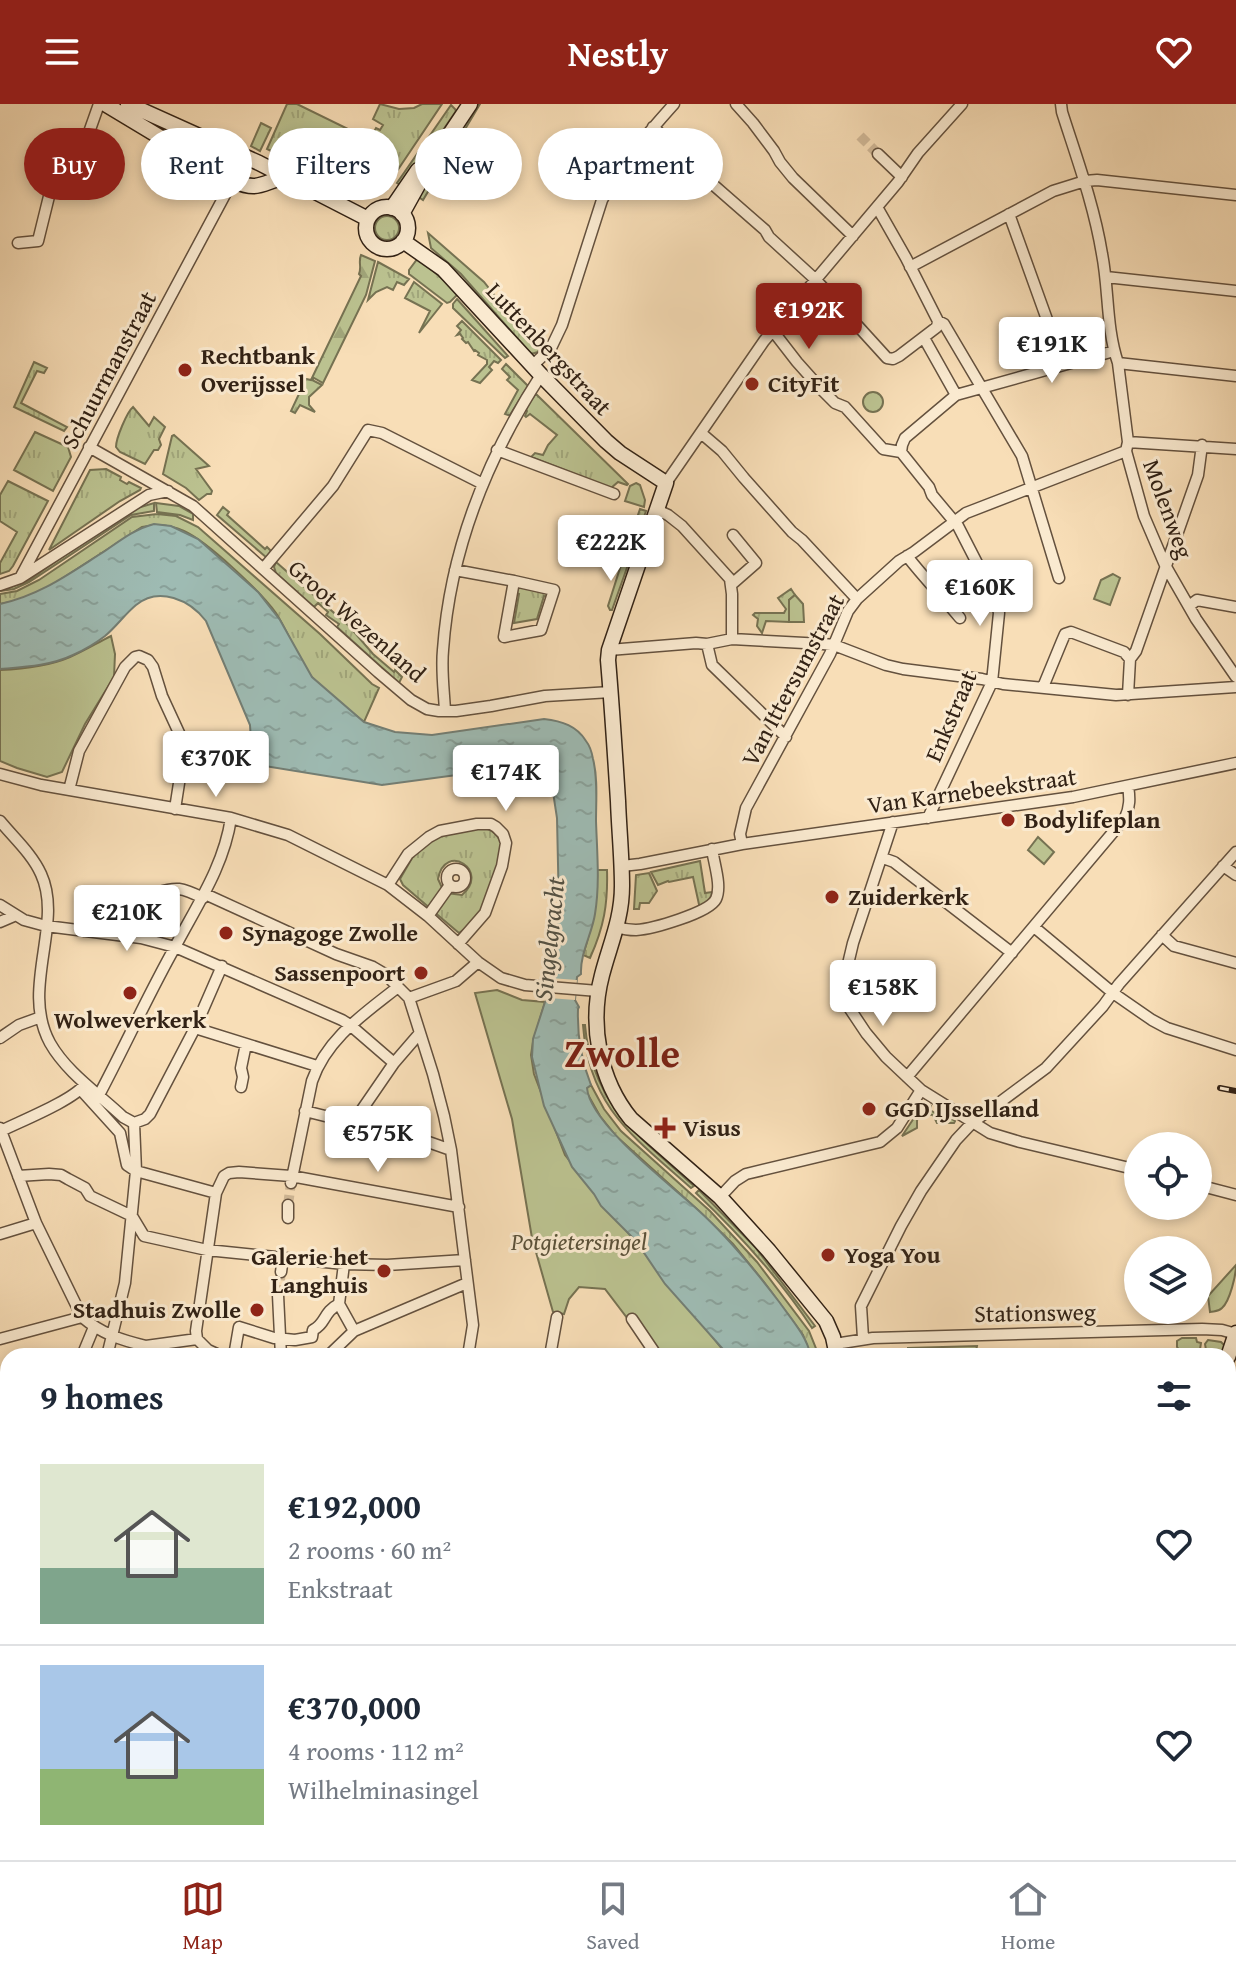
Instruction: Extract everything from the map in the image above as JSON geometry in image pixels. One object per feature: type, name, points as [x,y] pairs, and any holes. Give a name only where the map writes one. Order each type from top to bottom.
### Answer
[{"type":"main road","points":[[102,104],[143,128]]},
{"type":"main road","points":[[128,104],[181,128]]},
{"type":"main road","points":[[397,211],[463,104]]},
{"type":"main road","points":[[397,211],[470,104]]},
{"type":"main road","points":[[330,200],[368,219],[375,210],[387,207],[397,211],[406,219],[408,230],[403,241]]},
{"type":"main road","name":"Luttenbergstraat","points":[[368,219],[366,231],[376,245],[393,248],[403,241],[443,269],[536,371],[620,453],[666,483]]},
{"type":"main road","points":[[666,483],[609,650],[622,905],[598,991],[601,1058],[619,1105],[720,1197],[769,1251],[826,1321],[835,1348]]},
{"type":"street","points":[[18,243],[38,241],[54,176],[81,155],[102,104]]},
{"type":"street","points":[[445,711],[442,652],[451,583],[468,521],[497,450],[562,325],[607,191],[653,127],[674,104]]},
{"type":"street","points":[[736,104],[786,169],[853,236]]},
{"type":"street","name":"Molenweg","points":[[1061,104],[1091,200],[1106,277],[1127,446],[1144,516],[1165,565],[1196,619],[1236,677]]},
{"type":"street","points":[[666,483],[773,331],[902,177],[955,106]]},
{"type":"street","points":[[653,127],[816,280],[887,358],[893,359],[924,338],[937,327],[938,321]]},
{"type":"street","points":[[878,154],[902,177]]},
{"type":"street","points":[[910,267],[1053,191],[1085,181],[1236,195]]},
{"type":"street","name":"Schuurmanstraat","points":[[20,578],[223,200]]},
{"type":"street","points":[[877,207],[938,321],[944,324],[1022,456],[1059,578]]},
{"type":"street","points":[[1009,214],[1063,364]]},
{"type":"street","points":[[1106,277],[1236,291]]},
{"type":"street","name":"Enkstraat","points":[[773,331],[822,390],[835,403],[845,407],[883,449],[901,452],[954,521],[997,602],[999,613],[992,682],[928,818]]},
{"type":"street","points":[[924,338],[956,395]]},
{"type":"street","points":[[901,452],[905,438],[956,395],[1114,351]]},
{"type":"street","points":[[1118,363],[1236,376]]},
{"type":"street","points":[[263,569],[333,486],[368,430],[382,433],[483,484]]},
{"type":"street","points":[[701,433],[722,451],[792,532],[857,599]]},
{"type":"street","points":[[1128,695],[1130,659],[1136,651],[1198,475],[1202,445]]},
{"type":"street","name":"Van Ittersumstraat","points":[[742,844],[740,834],[746,808],[834,645],[843,620],[857,599],[896,563],[966,513],[1127,446],[1202,445],[1236,449]]},
{"type":"street","name":"Groot Wezenland","points":[[89,447],[168,490],[204,515],[378,672],[411,700],[427,709],[482,708],[545,696],[611,692]]},
{"type":"street","points":[[497,450],[614,494]]},
{"type":"street","points":[[0,585],[20,578],[149,495],[168,490]]},
{"type":"street","points":[[657,510],[682,526],[730,579],[732,639]]},
{"type":"street","points":[[732,584],[756,563],[733,535]]},
{"type":"street","points":[[907,556],[960,618]]},
{"type":"street","points":[[455,570],[514,581],[554,590],[541,630],[504,637],[514,581]]},
{"type":"street","points":[[1189,606],[1197,600],[1236,607]]},
{"type":"street","points":[[1043,687],[1065,634],[1071,632],[1124,652],[1130,659]]},
{"type":"street","points":[[609,650],[707,644],[732,639],[786,641],[834,645],[903,669],[1116,695],[1236,687]]},
{"type":"street","points":[[707,644],[710,660],[716,669],[786,737]]},
{"type":"street","points":[[69,790],[79,751],[125,667],[139,656],[148,660],[153,667],[180,735],[182,764],[175,809]]},
{"type":"street","name":"Van Karnebeekstraat","points":[[622,866],[742,844],[1073,797],[1236,763]]},
{"type":"street","points":[[0,774],[69,790],[231,818],[288,835],[388,885],[501,978],[525,985],[598,991]]},
{"type":"street","points":[[907,1077],[1125,818],[1129,808],[1128,786]]},
{"type":"street","points":[[99,1095],[204,896],[230,829],[231,818]]},
{"type":"street","points":[[0,821],[42,876],[47,902],[38,1000],[51,1044],[120,1133],[127,1165],[136,1171],[216,1193]]},
{"type":"street","points":[[893,822],[853,943],[843,985],[848,1006],[866,1033],[921,1090],[990,1133],[1124,1167]]},
{"type":"street","points":[[388,885],[408,854],[440,831],[487,823],[496,827],[506,843],[502,866],[485,913],[458,944]]},
{"type":"street","points":[[617,927],[638,930],[709,908],[718,890],[712,849]]},
{"type":"street","points":[[863,1338],[861,1306],[894,1239],[956,1140],[972,1123],[1046,1068],[1236,852]]},
{"type":"street","points":[[883,858],[894,862],[1012,953]]},
{"type":"street","points":[[1223,866],[1236,875]]},
{"type":"street","points":[[428,916],[450,885]]},
{"type":"street","points":[[84,931],[102,917],[164,891],[183,889],[373,967],[385,974],[409,998],[451,1150],[473,1325],[469,1348]]},
{"type":"street","points":[[0,905],[14,916],[46,926],[141,938],[175,947],[350,1025],[394,1063]]},
{"type":"street","points":[[0,922],[14,916]]},
{"type":"street","points":[[1034,927],[1137,1011],[1167,1028],[1236,1050]]},
{"type":"street","points":[[1162,935],[1174,946],[1236,963]]},
{"type":"street","points":[[409,998],[456,981],[478,962]]},
{"type":"street","points":[[83,1086],[134,1123],[150,1114],[195,1028],[222,966]]},
{"type":"street","points":[[291,1180],[317,1066],[350,1025],[398,987]]},
{"type":"street","points":[[0,1038],[19,1025],[41,1017]]},
{"type":"street","points":[[195,1028],[317,1066]]},
{"type":"street","points":[[305,1111],[353,1123],[394,1063],[419,1034]]},
{"type":"street","points":[[241,1087],[246,1044]]},
{"type":"street","points":[[83,1086],[1,1130],[36,1223],[82,1317],[94,1327],[139,1348]]},
{"type":"street","points":[[720,1197],[737,1178],[746,1174],[880,1142],[897,1128],[921,1090]]},
{"type":"street","points":[[361,1111],[417,1138],[451,1150]]},
{"type":"street","points":[[110,1348],[125,1283],[136,1171],[134,1123]]},
{"type":"street","points":[[206,1348],[197,1339],[196,1331],[216,1193],[224,1176],[234,1172],[459,1207]]},
{"type":"street","points":[[18,1176],[61,1175],[85,1188],[90,1196],[132,1216],[144,1236],[207,1250],[344,1264],[387,1265],[465,1260]]},
{"type":"street","points":[[1212,1189],[1236,1195]]},
{"type":"street","points":[[288,1205],[288,1218]]},
{"type":"street","points":[[0,1234],[36,1223]]},
{"type":"street","points":[[281,1272],[283,1258]]},
{"type":"street","points":[[344,1264],[339,1304],[354,1331]]},
{"type":"street","points":[[336,1348],[354,1331],[467,1283]]},
{"type":"street","points":[[278,1295],[279,1348]]},
{"type":"street","points":[[235,1348],[239,1327],[277,1338],[295,1340],[312,1337],[313,1330],[318,1328],[330,1308],[339,1304]]},
{"type":"street","points":[[0,1339],[82,1317]]},
{"type":"street","points":[[551,1348],[557,1317]]},
{"type":"street","points":[[632,1319],[652,1348]]},
{"type":"street","points":[[94,1327],[104,1348]]},
{"type":"street","points":[[85,1348],[94,1327]]},
{"type":"street","name":"Stationsweg","points":[[840,1348],[863,1338],[1202,1329],[1236,1334]]},
{"type":"street","points":[[157,1348],[197,1339]]},
{"type":"green space","points":[[287,104],[297,104],[346,128],[276,128]]},
{"type":"green space","points":[[380,104],[399,109],[442,104],[426,128],[415,128],[415,144],[399,168],[399,128],[381,128],[383,125],[373,119]]},
{"type":"green space","points":[[474,104],[480,104],[466,128],[459,128]]},
{"type":"green space","points":[[451,105],[456,111],[444,128],[435,128]]},
{"type":"green space","points":[[261,123],[271,128],[268,128],[260,151],[252,144]]},
{"type":"green space","points":[[415,157],[415,171],[402,186],[399,180]]},
{"type":"green space","points":[[387,216],[398,223],[399,228],[392,239],[387,240],[376,233],[375,228],[382,217]]},
{"type":"green space","points":[[428,233],[484,282],[532,343],[546,343],[538,352],[531,354],[461,274],[431,248]]},
{"type":"green space","points":[[361,255],[375,261],[366,295],[323,383],[314,378],[312,380],[322,385],[309,397],[309,405],[315,412],[300,405],[295,413],[291,411],[306,379],[311,380],[361,276]]},
{"type":"green space","points":[[418,258],[459,293],[450,302],[447,303],[409,274]]},
{"type":"green space","points":[[378,262],[409,279],[404,285],[397,282],[393,290],[387,287],[376,292],[368,300]]},
{"type":"green space","points":[[414,282],[442,304],[419,333],[430,311],[405,298]]},
{"type":"green space","points":[[457,299],[508,356],[505,358],[453,308]]},
{"type":"green space","points":[[462,321],[501,360],[498,363],[494,361],[489,367],[492,370],[480,383],[472,380],[487,360],[478,355],[460,334],[457,335],[461,330],[457,326]]},
{"type":"green space","points":[[34,362],[47,368],[44,373],[37,371],[21,403],[67,427],[64,431],[14,407]]},
{"type":"green space","points":[[506,364],[528,386],[510,415],[505,414],[518,390],[507,380],[510,377],[502,369]]},
{"type":"green space","points":[[873,392],[880,395],[883,402],[880,409],[873,412],[866,409],[863,402],[866,395]]},
{"type":"green space","points":[[536,394],[628,484],[618,482],[611,488],[531,457],[535,453],[543,455],[557,435],[530,414],[525,416]]},
{"type":"green space","points":[[133,407],[149,426],[154,417],[165,427],[159,439],[161,445],[145,464],[116,447],[122,426]]},
{"type":"green space","points":[[35,432],[68,447],[71,457],[53,491],[14,470]]},
{"type":"green space","points":[[174,435],[209,466],[196,469],[212,491],[199,500],[163,474]]},
{"type":"green space","points":[[106,469],[140,490],[49,550],[90,470]]},
{"type":"green space","points":[[8,481],[48,501],[13,566],[0,574],[0,563],[17,532],[0,521],[0,495]]},
{"type":"green space","points":[[640,485],[645,500],[644,507],[625,501],[630,486]]},
{"type":"green space","points":[[154,503],[154,511],[131,515],[29,582],[0,591],[27,581],[131,510]]},
{"type":"green space","points":[[156,503],[179,506],[193,514],[193,520],[157,512]]},
{"type":"green space","points":[[223,507],[229,512],[227,515],[271,551],[267,558],[217,515]]},
{"type":"green space","points":[[640,509],[646,511],[632,553],[622,562]]},
{"type":"green space","points":[[157,514],[176,516],[198,527],[379,688],[364,722],[314,679],[276,613],[258,592],[206,545],[179,529],[142,527],[46,589],[0,604],[0,594],[17,591],[39,580],[132,517]]},
{"type":"green space","points":[[276,562],[349,626],[373,654],[395,670],[402,677],[399,683],[337,627],[339,624],[326,615],[328,612],[318,603],[314,607],[276,573]]},
{"type":"green space","points":[[629,562],[610,610],[608,606],[621,565]]},
{"type":"green space","points":[[1113,574],[1120,578],[1110,605],[1094,599],[1101,580]]},
{"type":"green space","points":[[518,586],[547,593],[537,619],[514,623]]},
{"type":"green space","points":[[791,589],[795,595],[789,600],[789,622],[766,621],[762,633],[757,626],[758,619],[753,615],[784,613],[786,609],[778,598]]},
{"type":"green space","points":[[795,595],[803,604],[804,622],[789,622],[789,600]]},
{"type":"green space","points":[[111,636],[115,654],[114,677],[85,724],[62,772],[47,777],[0,761],[0,670],[62,660]]},
{"type":"green space","points":[[478,827],[494,833],[503,848],[483,906],[459,933],[433,911],[446,893],[462,895],[470,886],[469,869],[464,864],[449,862],[442,868],[438,879],[444,892],[432,910],[400,879],[415,853],[440,834]]},
{"type":"green space","points":[[1038,837],[1054,852],[1044,864],[1028,850]]},
{"type":"green space","points":[[700,861],[705,893],[712,892],[714,895],[700,909],[693,877],[658,885],[651,872]]},
{"type":"green space","points":[[597,870],[607,870],[607,894],[602,925],[590,958],[583,955],[594,913]]},
{"type":"green space","points":[[649,873],[657,891],[649,903],[640,903],[639,909],[634,909],[636,875]]},
{"type":"green space","name":"Potgietersingel","points":[[497,990],[522,1000],[545,1002],[531,1055],[534,1074],[565,1155],[722,1348],[650,1348],[605,1289],[579,1287],[569,1299],[564,1314],[553,1312],[532,1238],[512,1119],[475,993]]},
{"type":"green space","points":[[583,1025],[597,1077],[608,1098],[637,1134],[694,1186],[691,1188],[633,1136],[605,1100],[594,1078]]},
{"type":"green space","points":[[591,1085],[621,1131],[710,1211],[757,1262],[809,1331],[816,1348],[808,1348],[803,1335],[733,1244],[616,1136],[600,1116],[587,1088]]},
{"type":"green space","points":[[922,1106],[931,1106],[930,1110],[935,1113],[937,1110],[954,1123],[937,1123],[933,1115],[923,1114],[917,1120],[917,1128],[902,1136]]},
{"type":"green space","points":[[699,1190],[755,1247],[815,1326],[812,1328],[758,1257],[696,1193]]},
{"type":"green space","points":[[1236,1265],[1225,1305],[1212,1312],[1212,1292]]},
{"type":"green space","points":[[1196,1338],[1201,1343],[1200,1348],[1178,1348],[1177,1341]]},
{"type":"green space","points":[[1208,1340],[1221,1342],[1225,1346],[1206,1348]]},
{"type":"green space","points":[[977,1346],[977,1348],[908,1348]]},
{"type":"water","points":[[154,524],[171,526],[198,539],[258,592],[280,620],[312,677],[364,722],[395,732],[432,735],[544,719],[568,725],[582,736],[591,750],[596,774],[598,879],[595,914],[582,959],[581,974],[577,977],[575,1000],[579,1007],[579,1038],[591,1085],[587,1088],[592,1103],[616,1136],[709,1221],[741,1255],[798,1328],[808,1348],[722,1348],[665,1284],[636,1241],[601,1206],[572,1167],[544,1106],[532,1057],[533,1039],[549,998],[551,978],[547,974],[559,910],[557,818],[551,779],[544,771],[509,768],[382,785],[252,764],[244,758],[251,741],[250,725],[206,621],[192,607],[164,596],[145,599],[105,636],[73,655],[46,664],[0,669],[0,604],[42,589]]},
{"type":"pier","points":[[550,978],[577,980],[575,1000],[549,998]]},
{"type":"tunnel","points":[[860,136],[878,154]]},
{"type":"tunnel","points":[[288,1205],[291,1183]]},
{"type":"tunnel","points":[[278,1295],[281,1272]]},
{"type":"railway","points":[[1220,1088],[1236,1091]]},
{"type":"place","name":"Rechtbank Overijssel","points":[[185,370]]},
{"type":"place","name":"CityFit","points":[[752,384]]},
{"type":"place","name":"Bodylifeplan","points":[[1008,820]]},
{"type":"place","name":"Zuiderkerk","points":[[832,897]]},
{"type":"place","name":"Synagoge Zwolle","points":[[226,933]]},
{"type":"place","name":"Sassenpoort","points":[[421,973]]},
{"type":"place","name":"Wolweverkerk","points":[[130,993]]},
{"type":"place","name":"GGD IJsselland","points":[[869,1109]]},
{"type":"place","name":"Visus","points":[[665,1128]]},
{"type":"place","name":"Yoga You","points":[[828,1255]]},
{"type":"place","name":"Galerie het Langhuis","points":[[384,1271]]},
{"type":"place","name":"Stadhuis Zwolle","points":[[257,1310]]},
{"type":"district","name":"Zwolle","points":[[622,1053]]},
{"type":"water label","name":"Singelgracht","points":[[549,939]]}]
